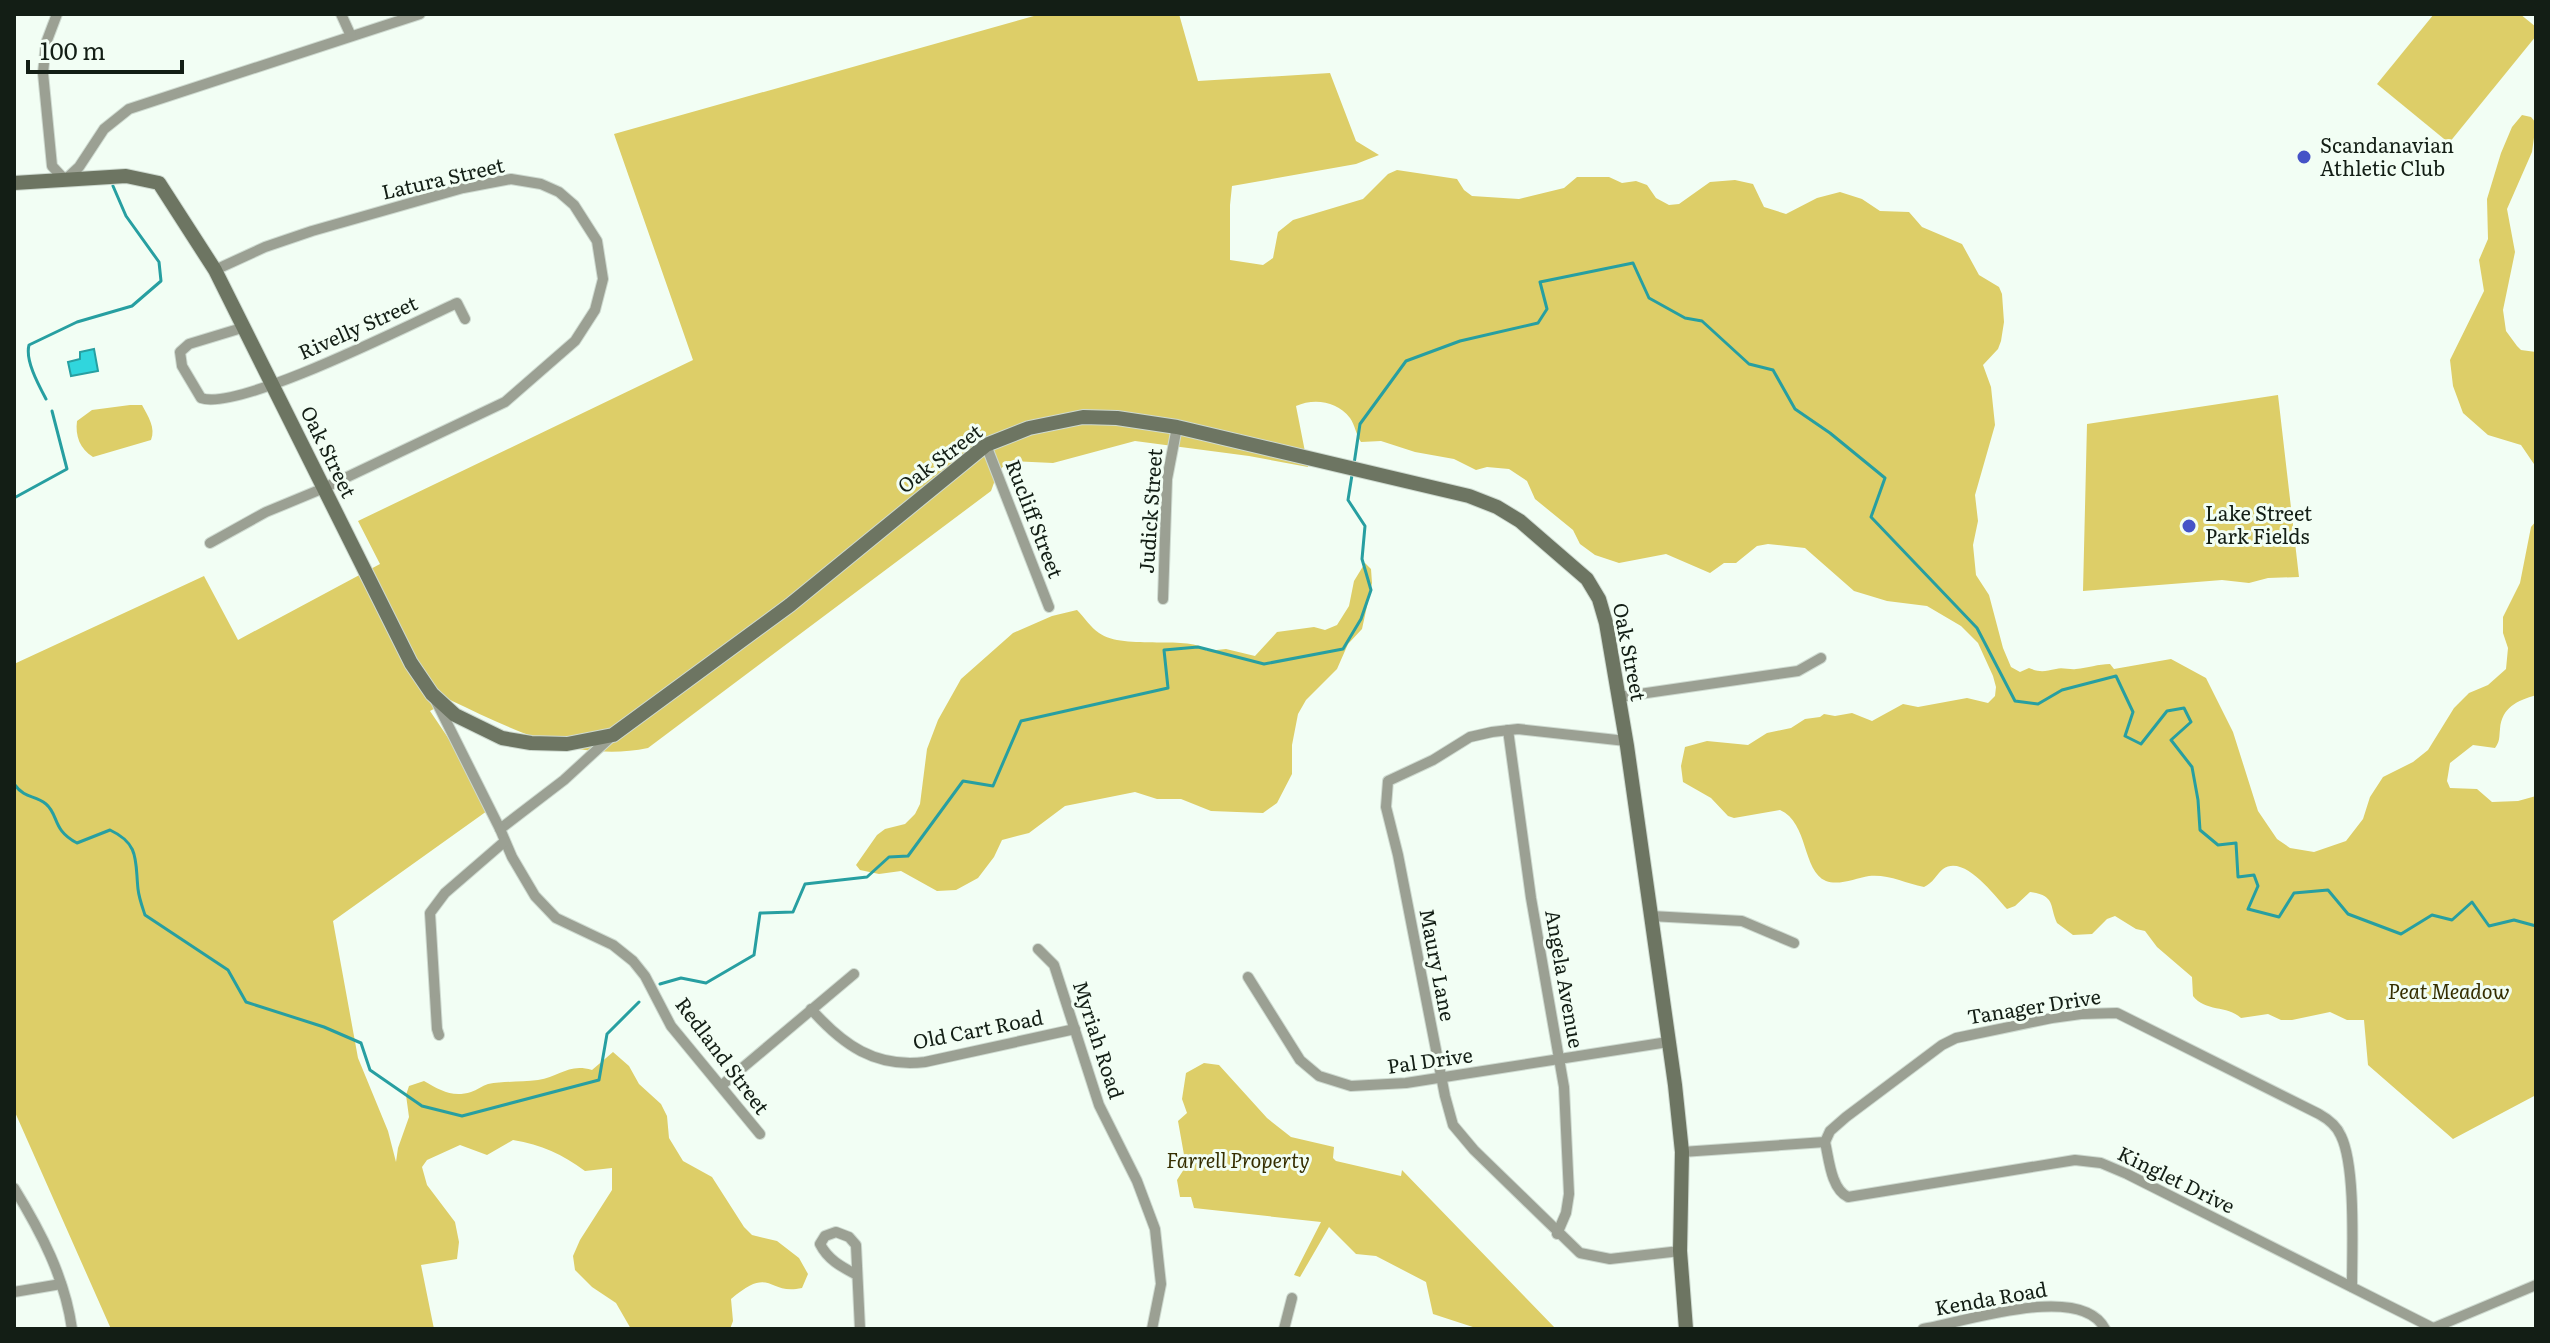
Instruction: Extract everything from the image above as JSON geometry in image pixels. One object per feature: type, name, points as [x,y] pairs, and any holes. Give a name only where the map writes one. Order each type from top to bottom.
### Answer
[{"type":"street","points":[[57,14],[46,43],[43,73],[52,166],[65,180],[79,167],[104,129],[129,109],[420,14]]},
{"type":"street","points":[[341,14],[351,36]]},
{"type":"street","name":"Oak Street","points":[[14,183],[126,176],[159,183],[215,270],[245,327],[411,663],[432,694],[455,715],[502,738],[567,744],[613,735],[790,605],[986,445],[1029,428],[1083,417],[1117,418],[1177,427],[1469,496],[1497,506],[1520,521],[1587,579],[1599,599],[1606,623],[1626,741],[1682,1152],[1680,1251],[1686,1329]]},
{"type":"street","name":"Latura Street","points":[[210,543],[266,512],[324,488],[505,402],[563,353],[586,326],[601,293],[602,265],[592,231],[574,205],[559,192],[532,181],[500,180],[312,231],[265,247],[215,270]]},
{"type":"street","name":"Rivelly Street","points":[[245,327],[189,344],[180,352],[182,366],[196,392],[207,400],[221,400],[274,386],[457,303],[465,319]]},
{"type":"street","name":"Judick Street","points":[[1163,599],[1166,497],[1177,427]]},
{"type":"street","name":"Rucliff Street","points":[[986,445],[1049,607]]},
{"type":"street","points":[[1619,697],[1798,671],[1821,658]]},
{"type":"street","name":"Redland Street","points":[[432,694],[525,882],[549,912],[573,928],[613,945],[639,968],[671,1026],[760,1134]]},
{"type":"street","name":"Maury Lane","points":[[1626,741],[1508,730],[1470,737],[1426,764],[1392,777],[1386,790],[1386,807],[1441,1077],[1457,1130],[1557,1234],[1580,1253],[1599,1259],[1621,1259],[1680,1251]]},
{"type":"street","name":"Angela Avenue","points":[[1508,730],[1531,898],[1565,1102],[1569,1194],[1566,1213],[1557,1234]]},
{"type":"street","points":[[500,829],[567,777],[613,735]]},
{"type":"street","points":[[439,1035],[430,913],[445,893],[504,842]]},
{"type":"street","points":[[1651,916],[1742,921],[1794,943]]},
{"type":"street","name":"Myriah Road","points":[[1038,949],[1054,965],[1099,1105],[1137,1181],[1155,1229],[1161,1284],[1152,1329]]},
{"type":"street","points":[[722,1085],[854,974]]},
{"type":"street","name":"Pal Drive","points":[[1248,977],[1291,1048],[1319,1076],[1340,1084],[1363,1087],[1668,1042]]},
{"type":"street","name":"Old Cart Road","points":[[811,1009],[832,1031],[857,1050],[892,1062],[925,1062],[1075,1029]]},
{"type":"street","name":"Tanager Drive","points":[[1825,1142],[1830,1131],[1846,1117],[1949,1041],[2052,1018],[2117,1013],[2319,1114],[2337,1129],[2343,1142],[2349,1178],[2352,1287]]},
{"type":"street","points":[[1682,1152],[1825,1142]]},
{"type":"street","name":"Kinglet Drive","points":[[1825,1142],[1835,1181],[1840,1192],[1848,1197],[2075,1160],[2101,1163],[2432,1328]]},
{"type":"street","points":[[14,1188],[39,1230],[61,1284],[72,1329]]},
{"type":"street","points":[[857,1275],[860,1326]]},
{"type":"street","points":[[14,1292],[61,1284]]},
{"type":"street","points":[[2432,1328],[2536,1285]]},
{"type":"street","points":[[1284,1329],[1292,1298]]},
{"type":"street","name":"Kenda Road","points":[[1923,1329],[1971,1325],[2035,1308],[2062,1306],[2093,1315],[2105,1329]]},
{"type":"green space","name":"Peat Meadow","points":[[1041,14],[1179,14],[1198,81],[1330,73],[1356,141],[1379,155],[1356,164],[1232,186],[1230,260],[1263,265],[1273,258],[1278,232],[1293,220],[1363,199],[1388,174],[1397,170],[1457,179],[1472,196],[1519,199],[1564,188],[1577,177],[1609,177],[1622,183],[1636,181],[1647,185],[1656,198],[1669,205],[1679,204],[1710,182],[1735,180],[1753,184],[1764,207],[1786,214],[1817,198],[1840,192],[1862,199],[1880,211],[1909,212],[1922,227],[1962,244],[1979,275],[1999,287],[2002,294],[2004,322],[2001,341],[1983,365],[1991,387],[1995,425],[1975,495],[1978,521],[1973,545],[1976,575],[1989,595],[2011,667],[2020,672],[2029,668],[2043,671],[2110,664],[2114,669],[2171,659],[2206,678],[2233,732],[2258,811],[2277,839],[2290,848],[2314,852],[2346,841],[2363,819],[2370,797],[2383,777],[2413,762],[2428,750],[2454,708],[2469,693],[2488,685],[2506,669],[2508,648],[2503,633],[2503,617],[2520,583],[2531,527],[2536,521],[2536,695],[2507,710],[2501,721],[2495,748],[2473,745],[2450,763],[2447,781],[2450,788],[2477,789],[2492,802],[2518,801],[2536,796],[2536,1095],[2453,1139],[2368,1065],[2364,1020],[2347,1020],[2330,1012],[2292,1020],[2281,1020],[2268,1014],[2241,1018],[2204,1004],[2193,996],[2192,977],[2157,947],[2145,931],[2115,916],[2107,919],[2092,934],[2073,935],[2057,923],[2050,902],[2044,896],[2030,892],[2007,909],[1979,879],[1961,867],[1943,869],[1924,887],[1876,876],[1842,882],[1826,881],[1813,868],[1796,825],[1789,816],[1780,810],[1734,818],[1728,816],[1711,798],[1683,782],[1681,766],[1685,747],[1707,741],[1748,745],[1767,733],[1791,728],[1805,719],[1824,714],[1852,713],[1872,721],[1903,704],[1918,707],[1967,698],[1988,703],[1995,696],[1993,676],[1978,643],[1961,626],[1927,606],[1887,601],[1854,591],[1805,548],[1768,544],[1757,546],[1736,563],[1724,563],[1710,573],[1666,554],[1619,563],[1595,555],[1580,544],[1573,530],[1535,499],[1527,481],[1509,469],[1487,467],[1476,470],[1454,459],[1415,452],[1381,441],[1361,442],[1345,412],[1325,403],[1310,402],[1296,406],[1308,467],[1135,441],[1053,463],[1008,461],[998,472],[991,491],[648,748],[596,751],[546,741],[450,700],[430,711],[494,806],[333,921],[358,1058],[388,1131],[396,1162],[409,1117],[406,1095],[409,1086],[424,1081],[446,1092],[464,1094],[488,1084],[538,1080],[577,1068],[592,1070],[613,1052],[629,1066],[639,1084],[661,1104],[667,1116],[669,1138],[683,1161],[712,1177],[752,1235],[777,1241],[799,1258],[808,1274],[802,1288],[782,1288],[762,1282],[744,1289],[731,1299],[733,1321],[730,1329],[631,1329],[616,1303],[592,1287],[575,1270],[573,1256],[612,1190],[612,1168],[585,1171],[551,1151],[513,1140],[487,1155],[460,1145],[427,1160],[422,1167],[427,1185],[455,1222],[459,1242],[457,1259],[421,1265],[434,1329],[111,1329],[14,1110],[14,664],[204,576],[238,640],[380,564],[358,521],[693,360],[614,134]]},
{"type":"green space","points":[[2434,14],[2520,14],[2536,27],[2536,36],[2449,143],[2377,84]]},
{"type":"green space","points":[[2522,115],[2531,117],[2536,123],[2532,152],[2507,209],[2515,252],[2503,310],[2506,331],[2517,346],[2521,350],[2536,352],[2536,467],[2521,445],[2488,435],[2463,413],[2453,386],[2450,360],[2484,291],[2479,260],[2488,239],[2487,199],[2501,153],[2512,127]]},
{"type":"green space","name":"Lake Street Park Fields","points":[[2278,395],[2299,577],[2268,578],[2249,583],[2222,580],[2083,591],[2087,424]]},
{"type":"green space","points":[[142,405],[152,427],[151,440],[93,457],[88,454],[79,442],[77,421],[92,410]]},
{"type":"green space","points":[[1365,563],[1371,569],[1372,583],[1362,629],[1348,644],[1337,669],[1306,700],[1298,714],[1292,745],[1292,774],[1277,803],[1263,813],[1211,811],[1181,799],[1157,799],[1135,792],[1065,806],[1029,833],[1002,840],[978,878],[956,890],[937,891],[901,871],[879,874],[860,870],[856,865],[877,835],[885,829],[905,824],[915,814],[920,804],[927,749],[938,720],[961,679],[1013,633],[1052,616],[1077,610],[1096,631],[1110,638],[1187,644],[1207,651],[1226,649],[1255,656],[1277,632],[1314,627],[1325,630],[1337,625],[1349,606],[1354,581]]},
{"type":"green space","name":"Farrell Property","points":[[1204,1063],[1219,1065],[1267,1118],[1291,1137],[1334,1147],[1333,1158],[1336,1161],[1401,1176],[1402,1170],[1556,1329],[1479,1329],[1433,1314],[1426,1282],[1376,1256],[1356,1254],[1329,1227],[1300,1277],[1294,1275],[1321,1222],[1194,1208],[1191,1197],[1180,1197],[1177,1180],[1186,1166],[1178,1121],[1187,1113],[1182,1099],[1186,1073]]},
{"type":"water","points":[[94,349],[98,371],[71,376],[68,362],[80,359],[80,352]]},
{"type":"waterway","points":[[46,399],[31,365],[29,345],[77,322],[132,306],[161,281],[159,262],[126,216],[113,186]]},
{"type":"waterway","points":[[1354,464],[1360,424],[1406,361],[1460,341],[1538,323],[1547,309],[1540,282],[1633,263],[1649,298],[1685,318],[1702,321],[1749,364],[1773,370],[1795,409],[1885,478],[1871,517],[1977,628],[2015,701],[2038,704],[2062,690],[2116,676],[2133,712],[2125,736],[2141,744],[2167,711],[2184,708],[2191,722],[2171,740],[2192,767],[2200,830],[2218,845],[2236,843],[2238,877],[2254,875],[2258,886],[2248,909],[2279,917],[2294,893],[2328,890],[2348,914],[2401,934],[2432,915],[2452,920],[2472,902],[2489,926],[2514,920],[2536,926]]},
{"type":"waterway","points":[[14,498],[67,469],[52,411]]},
{"type":"waterway","points":[[660,984],[681,978],[706,983],[754,955],[760,913],[793,912],[805,884],[867,877],[889,857],[908,856],[963,781],[993,786],[1021,721],[1168,688],[1164,650],[1198,647],[1264,664],[1343,649],[1361,619],[1371,590],[1362,559],[1365,526],[1348,500],[1352,475]]},
{"type":"waterway","points":[[14,784],[22,792],[46,804],[63,833],[77,843],[110,830],[127,841],[136,862],[138,892],[145,915],[228,970],[246,1002],[324,1027],[361,1043],[370,1070],[422,1106],[462,1116],[599,1080],[607,1034],[639,1002]]},
{"type":"place","name":"Scandanavian Athletic Club","points":[[2304,157]]},
{"type":"place","name":"Lake Street Park Fields","points":[[2189,526]]}]
